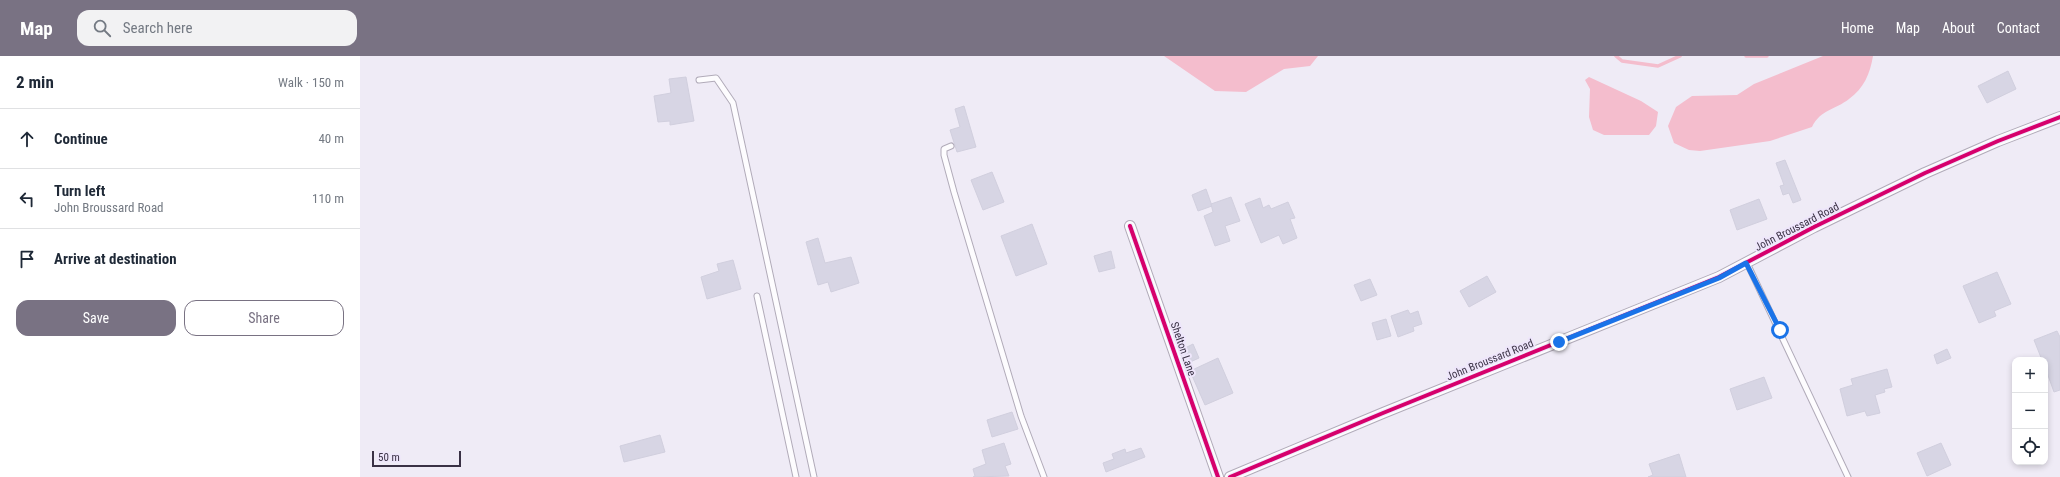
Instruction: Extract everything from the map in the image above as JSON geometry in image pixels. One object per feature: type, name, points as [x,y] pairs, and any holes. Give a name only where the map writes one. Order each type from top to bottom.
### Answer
[{"type":"street","name":"John Broussard Road","points":[[1230,477],[1383,413],[1719,278],[1814,226],[1925,173],[1998,141],[2060,117]]},
{"type":"street","name":"Shelton Lane","points":[[1130,226],[1218,477]]},
{"type":"lane","points":[[699,80],[716,78],[733,103],[814,477]]},
{"type":"lane","points":[[951,146],[944,149],[944,155],[954,192],[1021,416],[1044,477]]},
{"type":"lane","points":[[1746,263],[1848,477]]},
{"type":"lane","points":[[757,296],[796,477]]},
{"type":"shaded area","points":[[1164,56],[1318,56],[1310,66],[1284,69],[1246,92],[1215,91]]},
{"type":"shaded area","points":[[1823,56],[1873,56],[1866,80],[1859,90],[1844,103],[1824,113],[1812,127],[1770,141],[1700,151],[1689,150],[1674,143],[1668,126],[1676,107],[1692,96],[1737,95],[1754,84]]},
{"type":"shaded area","points":[[1589,77],[1641,101],[1658,112],[1656,126],[1649,135],[1604,135],[1593,130],[1589,117],[1590,89],[1585,80]]},
{"type":"building","points":[[2008,71],[2016,89],[1987,103],[1978,86]]},
{"type":"building","points":[[686,77],[694,121],[670,125],[670,121],[658,122],[654,96],[671,93],[669,79]]},
{"type":"building","points":[[964,106],[976,147],[957,152],[950,130],[960,127],[955,109]]},
{"type":"building","points":[[1785,160],[1801,200],[1793,203],[1789,193],[1783,195],[1780,186],[1784,185],[1776,163]]},
{"type":"building","points":[[992,172],[1004,202],[983,210],[971,180]]},
{"type":"building","points":[[1206,189],[1212,206],[1198,211],[1192,195]]},
{"type":"building","points":[[1231,197],[1240,221],[1225,226],[1230,241],[1215,246],[1204,216],[1213,212],[1211,204]]},
{"type":"building","points":[[1260,198],[1263,208],[1269,205],[1271,209],[1288,202],[1295,218],[1290,219],[1297,238],[1283,244],[1279,235],[1261,243],[1245,204]]},
{"type":"building","points":[[1759,199],[1767,219],[1737,230],[1730,210]]},
{"type":"building","points":[[1032,224],[1047,264],[1016,276],[1001,236]]},
{"type":"building","points":[[818,238],[825,263],[851,257],[859,283],[831,292],[828,282],[818,285],[806,242]]},
{"type":"building","points":[[1111,251],[1115,268],[1099,272],[1094,256]]},
{"type":"building","points":[[733,260],[741,289],[707,299],[701,277],[719,271],[717,264]]},
{"type":"building","points":[[1997,272],[2011,304],[1994,311],[1996,316],[1979,323],[1963,286]]},
{"type":"building","points":[[1487,276],[1496,292],[1469,307],[1460,291]]},
{"type":"building","points":[[1370,279],[1377,295],[1361,301],[1354,285]]},
{"type":"building","points":[[1408,310],[1410,314],[1418,311],[1422,324],[1413,327],[1414,331],[1398,337],[1391,316]]},
{"type":"building","points":[[1386,319],[1391,336],[1377,340],[1372,323]]},
{"type":"building","points":[[2057,331],[2060,337],[2060,390],[2054,392],[2048,375],[2048,357],[2041,357],[2034,340]]},
{"type":"building","points":[[1193,344],[1199,358],[1188,363],[1183,349]]},
{"type":"building","points":[[1947,349],[1951,358],[1937,364],[1934,355]]},
{"type":"building","points":[[1218,358],[1233,393],[1205,405],[1190,371]]},
{"type":"building","points":[[1887,369],[1892,387],[1884,389],[1885,392],[1875,395],[1880,413],[1867,416],[1865,411],[1847,416],[1840,389],[1853,385],[1851,379]]},
{"type":"building","points":[[1764,377],[1772,398],[1737,410],[1730,389]]},
{"type":"building","points":[[1012,412],[1018,429],[992,437],[987,420]]},
{"type":"building","points":[[660,435],[665,452],[624,462],[620,446]]},
{"type":"building","points":[[1004,443],[1011,464],[1005,466],[1009,476],[973,477],[975,476],[973,469],[986,464],[982,450]]},
{"type":"building","points":[[1941,443],[1951,465],[1927,476],[1917,453]]},
{"type":"building","points":[[1141,448],[1145,457],[1106,472],[1103,463],[1114,459],[1112,454],[1125,449],[1126,453]]},
{"type":"building","points":[[1679,454],[1686,477],[1648,477],[1653,475],[1649,464]]},
{"type":"waterway","points":[[1616,56],[1622,61],[1658,66],[1680,56]]},
{"type":"waterway","points":[[1746,56],[1767,56]]},
{"type":"cycle path","points":[[1230,477],[1383,413],[1719,277],[1814,227],[1925,173],[1998,141],[2060,117]]},
{"type":"cycle path","points":[[1130,226],[1218,477]]},
{"type":"route","points":[[1559,342],[1719,278],[1746,263],[1780,330]]}]
